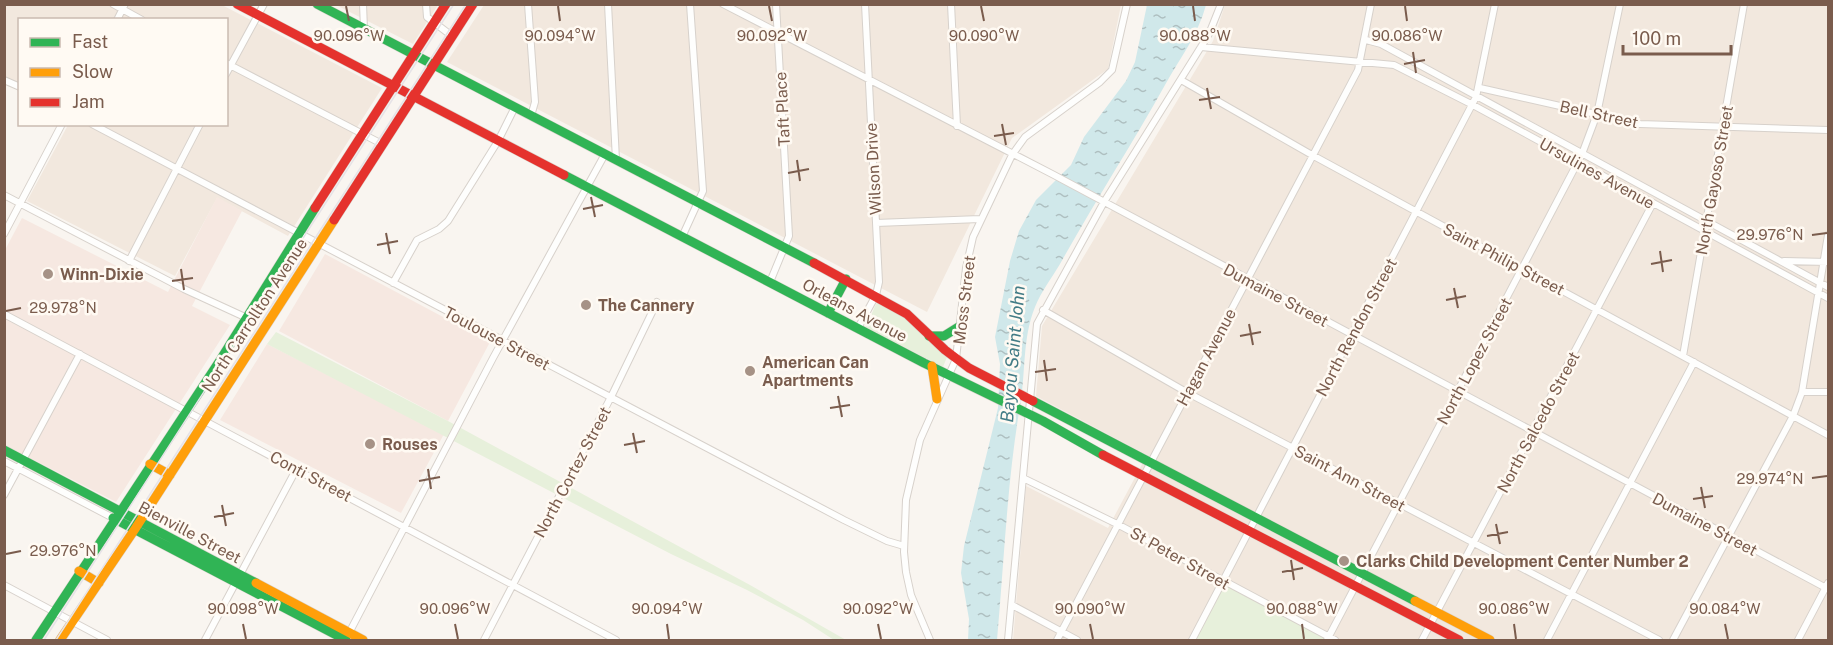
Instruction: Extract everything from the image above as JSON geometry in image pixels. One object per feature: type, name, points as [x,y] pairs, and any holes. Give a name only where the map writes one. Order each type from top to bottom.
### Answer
[{"type":"street","points":[[113,4],[123,7],[139,18]]},
{"type":"street","name":"Orleans Avenue","points":[[237,4],[828,313],[994,396],[1143,478],[1459,640]]},
{"type":"street","points":[[264,4],[229,64],[382,144]]},
{"type":"street","name":"Orleans Avenue","points":[[317,4],[876,295],[907,314],[956,360],[1490,640]]},
{"type":"street","points":[[363,4],[364,29]]},
{"type":"street","points":[[426,4],[427,17],[452,36]]},
{"type":"street","name":"North Carrollton Avenue","points":[[36,640],[79,571],[247,318],[297,234],[446,4]]},
{"type":"street","name":"North Carrollton Avenue","points":[[60,640],[137,526],[473,4]]},
{"type":"street","points":[[528,4],[535,102],[531,116]]},
{"type":"street","points":[[608,4],[616,160]]},
{"type":"street","points":[[682,237],[703,191],[690,4]]},
{"type":"street","name":"Dumaine Street","points":[[723,4],[1054,175],[1532,432],[1828,587]]},
{"type":"street","name":"Taft Place","points":[[770,282],[786,249],[789,236],[776,4]]},
{"type":"street","name":"Wilson Drive","points":[[858,328],[876,295],[879,282],[865,4]]},
{"type":"street","points":[[951,4],[957,126]]},
{"type":"street","name":"Moss Street","points":[[930,640],[911,595],[904,546],[912,470],[920,440],[956,360],[966,268],[980,219],[1024,136],[1100,82],[1112,70],[1127,4]]},
{"type":"street","points":[[1008,640],[1023,478],[1026,413],[1036,331],[1043,310],[1104,202],[1201,47],[1221,4]]},
{"type":"street","name":"Hagan Avenue","points":[[1057,640],[1361,61],[1371,4]]},
{"type":"street","name":"North Rendon Street","points":[[1192,640],[1473,105],[1480,88],[1495,4]]},
{"type":"street","name":"North Lopez Street","points":[[1330,640],[1355,586],[1582,154],[1597,114],[1620,4]]},
{"type":"street","name":"North Gayoso Street","points":[[1683,356],[1744,4]]},
{"type":"street","name":"Ursulines Avenue","points":[[1366,40],[1380,44],[1828,287]]},
{"type":"street","points":[[1201,47],[1361,61]]},
{"type":"street","name":"Ursulines Avenue","points":[[1361,61],[1394,65],[1473,105],[1828,298]]},
{"type":"street","points":[[4,80],[18,86]]},
{"type":"street","name":"Saint Philip Street","points":[[1181,80],[1312,155],[1828,435]]},
{"type":"street","name":"Bell Street","points":[[1480,88],[1640,124],[1828,130]]},
{"type":"street","points":[[393,283],[417,240],[439,229],[448,221],[498,141],[515,107]]},
{"type":"street","points":[[4,234],[61,126]]},
{"type":"street","name":"Toulouse Street","points":[[96,126],[843,520],[887,542],[904,546]]},
{"type":"street","points":[[129,261],[199,126]]},
{"type":"street","points":[[346,639],[502,341],[605,154]]},
{"type":"street","points":[[4,195],[263,328]]},
{"type":"street","name":"North Salcedo Street","points":[[1422,640],[1653,203]]},
{"type":"street","points":[[876,223],[980,219]]},
{"type":"street","points":[[1673,640],[1793,416],[1802,392],[1826,262],[1828,235]]},
{"type":"street","points":[[1780,261],[1826,262]]},
{"type":"street","points":[[828,313],[846,279]]},
{"type":"street","name":"North Cortez Street","points":[[484,640],[612,397],[657,302]]},
{"type":"street","name":"Saint Ann Street","points":[[1043,310],[1188,393],[1659,640]]},
{"type":"street","name":"Conti Street","points":[[4,314],[297,468],[616,640]]},
{"type":"street","points":[[929,336],[949,334],[960,326]]},
{"type":"street","points":[[4,495],[80,354]]},
{"type":"street","points":[[1547,640],[1694,362]]},
{"type":"street","points":[[932,366],[937,399]]},
{"type":"street","points":[[1802,392],[1828,392]]},
{"type":"street","name":"Bienville Street","points":[[4,450],[21,464],[346,639],[363,640]]},
{"type":"street","name":"Bienville Street","points":[[4,461],[21,464]]},
{"type":"street","points":[[150,464],[170,475]]},
{"type":"street","points":[[205,640],[297,468]]},
{"type":"street","name":"St Peter Street","points":[[1023,478],[1119,525],[1330,640]]},
{"type":"street","points":[[79,571],[99,583]]},
{"type":"street","points":[[4,585],[107,640]]},
{"type":"street","points":[[1798,640],[1828,587]]},
{"type":"street","points":[[1012,605],[1077,640]]},
{"type":"shaded area","points":[[4,5],[222,5],[382,88],[288,236],[217,198],[175,276],[27,201],[67,126],[228,126],[228,18],[18,18],[18,83],[5,76]]},
{"type":"shaded area","points":[[336,5],[438,5],[413,44]]},
{"type":"shaded area","points":[[484,5],[1121,5],[1108,69],[1012,138],[927,312],[447,62]]},
{"type":"shaded area","points":[[1225,5],[1828,5],[1828,640],[1013,640],[1026,486],[1108,528],[1147,455],[1036,396],[1042,326],[1213,41]]},
{"type":"shaded area","points":[[217,197],[242,211],[192,306],[230,325],[116,502],[5,445],[5,250],[22,218],[168,292]]},
{"type":"shaded area","points":[[325,254],[490,342],[448,421],[279,331]]},
{"type":"shaded area","points":[[267,344],[444,434],[401,513],[220,420]]},
{"type":"green space","points":[[880,302],[907,318],[947,357],[943,367],[866,327],[876,304]]},
{"type":"green space","points":[[276,332],[448,421],[750,585],[846,640],[834,640],[803,620],[747,590],[671,554],[267,344]]},
{"type":"green space","points":[[1223,582],[1329,637],[1327,640],[1192,640]]},
{"type":"water","name":"Bayou Saint John","points":[[1147,5],[1206,5],[1188,46],[1035,307],[1026,344],[1022,394],[1012,464],[997,640],[968,640],[969,619],[961,573],[964,546],[998,408],[1000,364],[995,337],[1010,261],[1019,231],[1036,200],[1071,165],[1084,137],[1126,81],[1135,62]]},
{"type":"tram line","points":[[44,640],[454,4]]},
{"type":"tram line","points":[[56,640],[466,4]]},
{"type":"traffic: fast","points":[[317,4],[814,263]]},
{"type":"traffic: fast","points":[[564,175],[924,363],[1043,421],[1103,455]]},
{"type":"traffic: fast","points":[[36,640],[221,359],[315,208]]},
{"type":"traffic: fast","points":[[828,313],[846,279]]},
{"type":"traffic: fast","points":[[929,336],[944,336],[960,326]]},
{"type":"traffic: fast","points":[[1033,401],[1415,601]]},
{"type":"traffic: fast","points":[[4,450],[256,583]]},
{"type":"traffic: fast","points":[[113,518],[346,640]]},
{"type":"traffic: slow","points":[[60,640],[135,529],[334,220]]},
{"type":"traffic: slow","points":[[932,366],[937,399]]},
{"type":"traffic: slow","points":[[150,464],[170,475]]},
{"type":"traffic: slow","points":[[79,571],[99,583]]},
{"type":"traffic: slow","points":[[256,583],[363,640]]},
{"type":"traffic: slow","points":[[1415,601],[1490,640]]},
{"type":"traffic: jam","points":[[237,4],[564,175]]},
{"type":"traffic: jam","points":[[315,208],[446,4]]},
{"type":"traffic: jam","points":[[334,220],[473,4]]},
{"type":"traffic: jam","points":[[814,263],[907,314],[945,350],[969,368],[1033,401]]},
{"type":"traffic: jam","points":[[1103,455],[1459,640]]},
{"type":"place","name":"Winn-Dixie","points":[[48,274]]},
{"type":"place","name":"The Cannery","points":[[586,305]]},
{"type":"place","name":"American Can Apartments","points":[[750,371]]},
{"type":"place","name":"Rouses","points":[[370,444]]},
{"type":"place","name":"Clarks Child Development Center Number 2","points":[[1344,561]]}]
